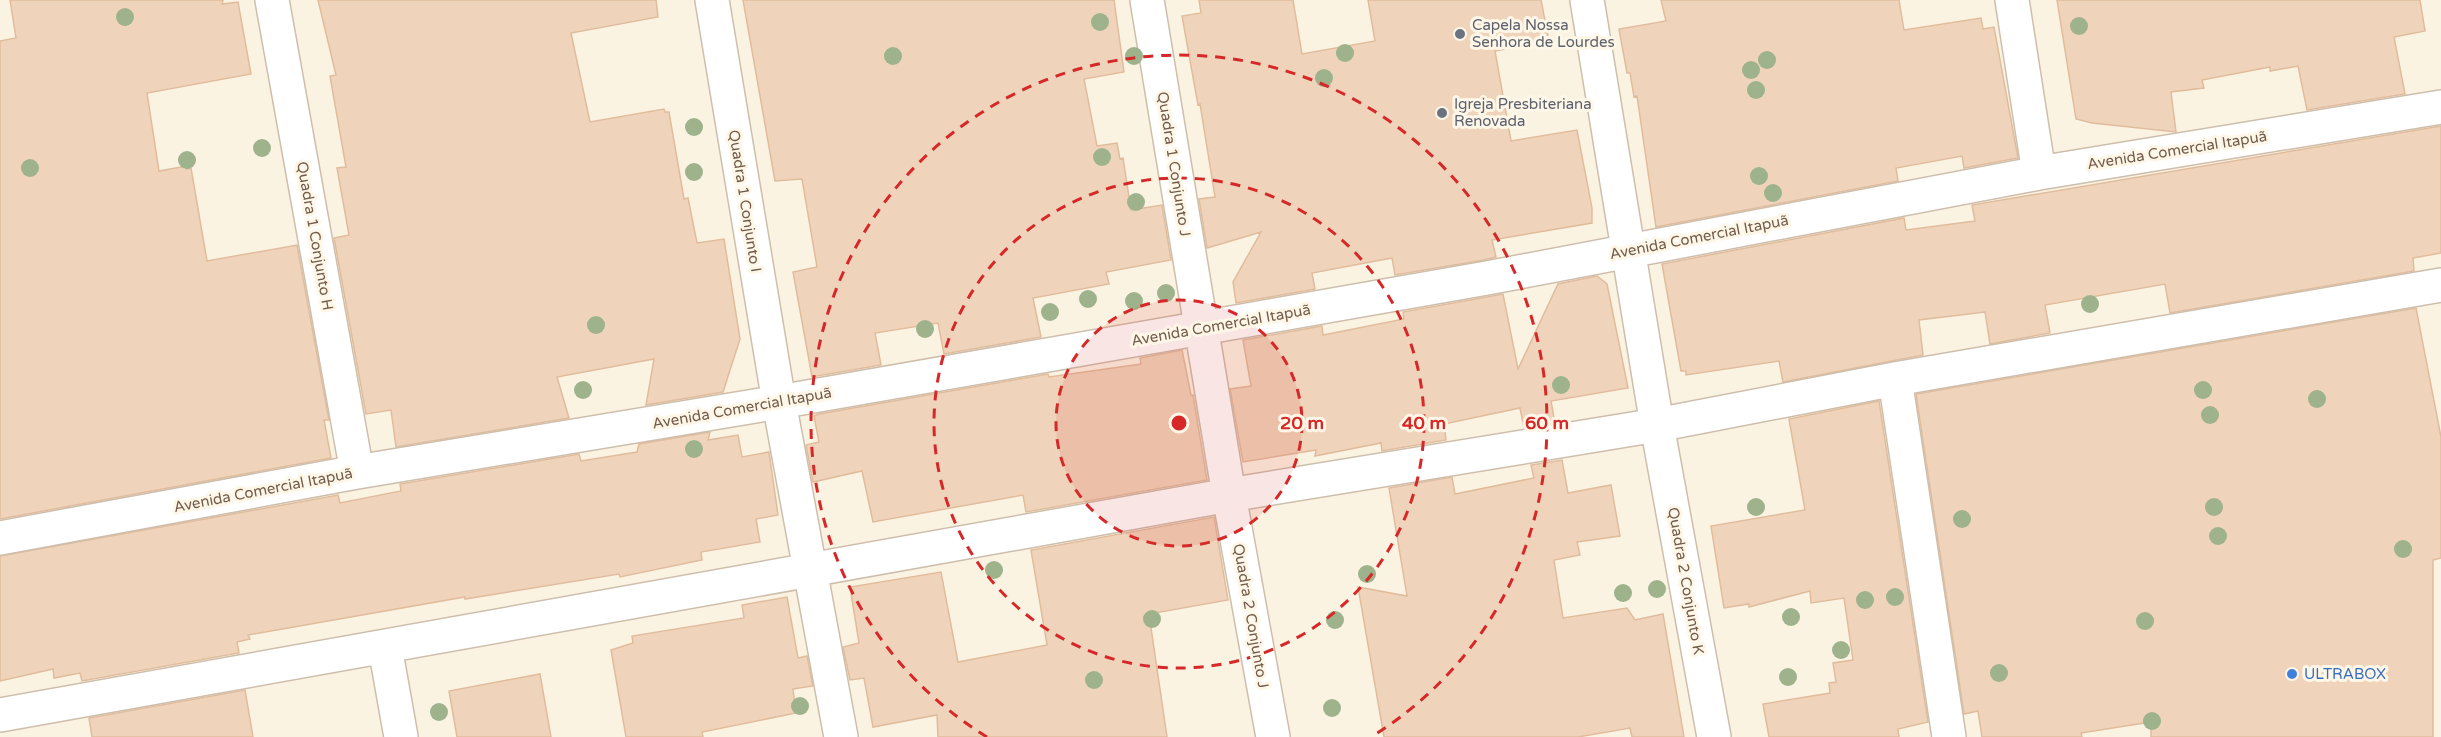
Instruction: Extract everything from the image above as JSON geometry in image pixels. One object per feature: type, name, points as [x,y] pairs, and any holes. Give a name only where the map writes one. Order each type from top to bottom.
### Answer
[{"type":"street","name":"Quadra 1 Conjunto H","points":[[272,0],[357,472]]},
{"type":"street","name":"Quadra 1 Conjunto I","points":[[712,0],[779,402],[841,737]]},
{"type":"street","name":"Quadra 1 Conjunto J","points":[[1147,0],[1229,495]]},
{"type":"street","name":"Quadra 2 Conjunto K","points":[[1587,0],[1658,425],[1714,737]]},
{"type":"street","points":[[2012,0],[2039,173]]},
{"type":"street","name":"Avenida Comercial Itapuã","points":[[0,538],[357,472],[779,402],[1202,328],[1629,251],[2039,173],[2441,107]]},
{"type":"street","points":[[0,715],[1229,495],[1658,425],[1895,379],[2441,285]]},
{"type":"street","points":[[1895,379],[1949,737]]},
{"type":"street","name":"Quadra 2 Conjunto J","points":[[1229,495],[1273,737]]},
{"type":"street","points":[[385,647],[401,737]]},
{"type":"building","points":[[10,0],[223,0],[222,4],[238,2],[251,74],[147,93],[159,171],[186,166],[187,169],[191,168],[207,261],[297,245],[329,420],[324,420],[331,458],[0,519],[0,41],[16,38]]},
{"type":"building","points":[[318,0],[656,0],[658,17],[571,33],[590,122],[664,109],[665,112],[669,112],[684,199],[688,198],[697,243],[724,239],[740,339],[723,392],[646,405],[654,359],[557,377],[569,418],[396,447],[391,410],[366,414],[334,238],[349,235],[337,168],[346,167],[330,76],[336,75]]},
{"type":"building","points":[[743,0],[1114,0],[1124,72],[1084,79],[1097,146],[1117,143],[1120,159],[1123,158],[1131,210],[1162,205],[1171,260],[1106,272],[1109,284],[1033,298],[1041,337],[944,354],[938,323],[875,333],[881,365],[812,377],[793,272],[817,267],[802,179],[775,181]]},
{"type":"building","points":[[1199,0],[1293,0],[1302,54],[1375,41],[1368,0],[1541,0],[1549,41],[1495,51],[1511,141],[1577,130],[1592,208],[1592,223],[1492,240],[1496,257],[1484,260],[1395,275],[1392,258],[1312,273],[1315,289],[1236,303],[1233,282],[1261,232],[1207,248],[1199,199],[1215,197],[1200,104],[1198,105],[1182,16],[1201,13]]},
{"type":"building","points":[[1661,0],[1899,0],[1904,30],[1981,18],[1983,29],[1994,27],[2018,158],[1964,168],[1962,156],[1896,168],[1898,181],[1656,227],[1637,96],[1634,97],[1630,73],[1627,73],[1619,29],[1666,21]]},
{"type":"building","points":[[2057,0],[2420,0],[2425,31],[2394,37],[2405,94],[2307,110],[2298,66],[2270,71],[2270,67],[2202,80],[2204,88],[2171,92],[2176,132],[2092,123],[2076,119]]},
{"type":"building","points":[[2441,126],[2441,253],[2413,258],[2414,271],[2170,313],[2165,284],[2045,305],[2050,333],[1990,344],[1985,312],[1919,320],[1923,355],[1783,382],[1779,361],[1686,375],[1686,371],[1681,371],[1662,264],[1904,218],[1906,230],[1975,221],[1972,205]]},
{"type":"building","points":[[1597,276],[1607,284],[1628,388],[1551,401],[1555,423],[1524,428],[1520,408],[1444,424],[1446,440],[1382,451],[1381,443],[1315,456],[1316,450],[1243,462],[1230,389],[1251,386],[1243,340],[1322,326],[1323,335],[1404,319],[1403,312],[1503,294],[1518,369],[1558,284]]},
{"type":"building","points":[[2416,308],[2441,437],[2441,558],[2433,560],[2433,737],[2151,737],[2151,722],[2081,733],[2082,737],[1982,737],[1978,711],[1964,714],[1916,394]]},
{"type":"building","points":[[1182,350],[1191,395],[1193,395],[1207,480],[1026,512],[1023,495],[873,522],[862,471],[813,482],[806,445],[819,442],[814,416],[819,414],[1048,374],[1049,377],[1141,364],[1140,358]]},
{"type":"building","points":[[1879,401],[1928,722],[1898,729],[1899,737],[1769,737],[1763,704],[1830,693],[1829,683],[1836,682],[1833,663],[1853,660],[1844,598],[1811,603],[1810,591],[1749,607],[1749,604],[1724,608],[1711,526],[1805,510],[1789,419]]},
{"type":"building","points":[[710,432],[708,440],[738,435],[742,457],[769,452],[778,515],[756,519],[760,542],[701,552],[702,560],[620,577],[619,574],[465,599],[465,597],[248,635],[250,639],[237,642],[239,653],[82,681],[80,673],[54,678],[53,669],[0,681],[0,556],[338,495],[340,503],[401,491],[400,484],[579,454],[581,461],[637,452],[639,444]]},
{"type":"building","points":[[1562,460],[1568,493],[1611,485],[1620,536],[1577,542],[1580,555],[1554,560],[1563,618],[1627,608],[1635,620],[1663,614],[1684,737],[1632,737],[1630,728],[1578,737],[1384,737],[1358,587],[1407,596],[1389,488],[1452,477],[1455,494],[1534,478],[1531,465]]},
{"type":"building","points":[[1214,517],[1228,600],[1149,614],[1167,737],[938,737],[937,715],[873,727],[864,678],[850,680],[843,647],[859,643],[850,587],[941,572],[958,662],[1047,645],[1031,550]]},
{"type":"building","points":[[787,597],[798,658],[807,656],[813,686],[793,689],[796,713],[702,732],[703,737],[626,737],[611,650],[633,643],[632,636],[744,618],[742,605]]},
{"type":"building","points":[[540,674],[551,737],[457,737],[449,691]]},
{"type":"building","points":[[245,690],[253,737],[92,737],[89,718]]},
{"type":"place","name":"Capela Nossa Senhora de Lourdes","points":[[1460,34]]},
{"type":"place","name":"Igreja Presbiteriana Renovada","points":[[1442,113]]},
{"type":"place","name":"ULTRABOX","points":[[2292,674]]}]
